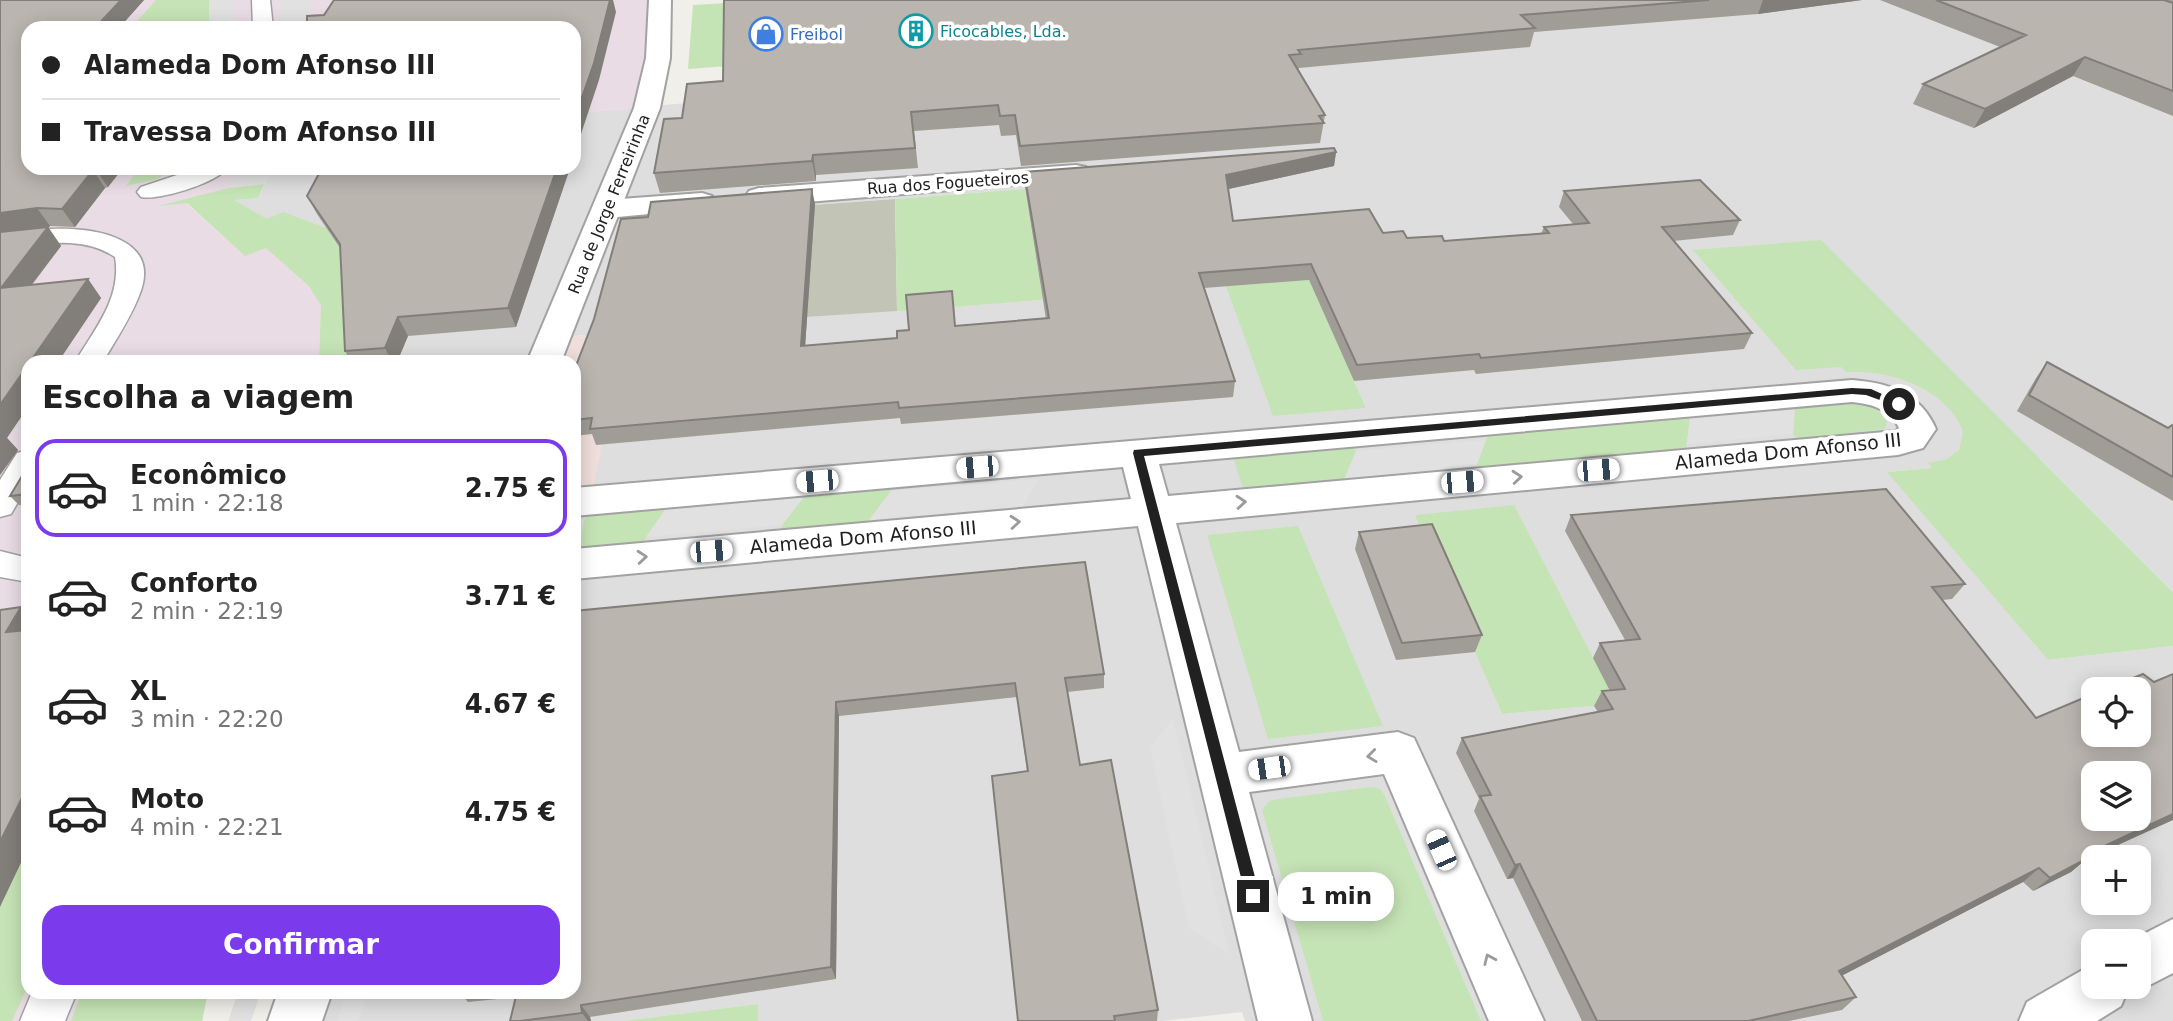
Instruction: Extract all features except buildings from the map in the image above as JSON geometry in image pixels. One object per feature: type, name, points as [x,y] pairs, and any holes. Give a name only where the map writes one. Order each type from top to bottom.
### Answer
[{"type":"street","name":"Rua de Jorge Ferreirinha","points":[[547,355],[647,112],[658,63],[660,0]]},
{"type":"street","name":"Rua dos Fogueteiros","points":[[607,209],[1108,170]]},
{"type":"street","name":"Alameda Dom Afonso III","points":[[581,501],[1852,391],[1867,392],[1899,404],[1910,412],[1918,429],[1910,439],[1898,443],[581,563]]},
{"type":"street","points":[[1138,453],[1285,1021]]},
{"type":"street","points":[[1221,775],[1398,752],[1517,1021]]},
{"type":"street","points":[[2151,957],[2173,944]]},
{"type":"street","points":[[295,1021],[303,999]]},
{"type":"street","points":[[2046,1021],[2082,999]]},
{"type":"lane","points":[[261,0],[262,21]]},
{"type":"lane","points":[[149,192],[201,175]]},
{"type":"lane","points":[[0,242],[70,235],[97,236],[114,243],[127,254],[131,276],[127,295],[93,355]]},
{"type":"lane","points":[[0,506],[21,472]]},
{"type":"lane","points":[[0,563],[21,569]]},
{"type":"lane","points":[[43,1021],[52,999]]},
{"type":"shaded area","points":[[0,0],[654,0],[642,108],[581,112],[581,21],[21,21],[21,175],[269,175],[258,198],[187,204],[245,256],[266,248],[309,286],[321,306],[319,355],[21,355],[21,999],[207,999],[202,1021],[0,1021]]},
{"type":"shaded area","points":[[209,0],[234,0],[235,21],[209,21]]},
{"type":"shaded area","points":[[278,0],[310,0],[313,21],[280,21]]},
{"type":"shaded area","points":[[1862,0],[2173,0],[2173,592],[2039,458],[1888,472],[2048,660],[2173,646],[2173,934],[2151,947],[2151,929],[2081,929],[2081,988],[2028,1021],[1245,1021],[1242,1012],[1162,1021],[758,1021],[758,1004],[623,1021],[303,1021],[311,999],[581,999],[581,484],[601,444],[596,445],[600,334],[558,337],[652,106],[1517,33]],"holes":[[[1025,189],[1043,300],[807,317],[814,205]],[[1309,280],[1366,408],[1227,286]],[[1416,515],[1616,704],[1502,714]]]},
{"type":"shaded area","points":[[642,108],[540,355],[319,355],[321,306],[245,256],[187,203],[258,198],[269,175],[581,175],[581,112]]},
{"type":"shaded area","points":[[236,175],[268,175],[264,184],[229,188]]},
{"type":"shaded area","points":[[895,199],[897,311],[807,317],[813,205]]},
{"type":"shaded area","points":[[600,334],[596,444],[602,444],[591,498],[581,498],[581,355],[551,355],[558,337]]},
{"type":"shaded area","points":[[1795,407],[1793,434],[1687,444],[1690,417]]},
{"type":"shaded area","points":[[1486,440],[1476,467],[1344,480],[1356,451]]},
{"type":"shaded area","points":[[1038,479],[1022,509],[867,523],[891,491]]},
{"type":"shaded area","points":[[806,494],[782,525],[646,537],[667,507]]},
{"type":"shaded area","points":[[1173,719],[1229,954],[1189,928],[1150,747]]},
{"type":"shaded area","points":[[2173,960],[2173,1021],[2074,1021],[2110,999],[2151,999],[2151,977]]},
{"type":"shaded area","points":[[236,999],[259,999],[251,1021],[228,1021]]},
{"type":"shaded area","points":[[345,999],[365,999],[359,1021],[337,1021]]},
{"type":"green space","points":[[156,0],[209,0],[209,21],[137,21]]},
{"type":"green space","points":[[728,3],[728,66],[688,69],[693,5]]},
{"type":"green space","points":[[134,175],[165,175],[154,180],[126,186]]},
{"type":"green space","points":[[264,184],[258,198],[234,200],[267,219],[283,212],[326,228],[350,263],[355,355],[319,355],[321,305],[309,286],[266,248],[245,256],[187,203],[158,206],[229,188]]},
{"type":"green space","points":[[1025,189],[1043,300],[897,311],[895,199]]},
{"type":"green space","points":[[1821,240],[2173,592],[2173,646],[2048,660],[1887,472],[1932,468],[1928,463],[1947,459],[1959,450],[1963,431],[1944,403],[1914,384],[1880,374],[1846,372],[1841,367],[1796,370],[1693,250]]},
{"type":"green space","points":[[1309,280],[1366,408],[1273,416],[1226,286]]},
{"type":"green space","points":[[1850,402],[1876,409],[1887,422],[1885,429],[1797,439],[1793,434],[1795,407]]},
{"type":"green space","points":[[1690,417],[1686,449],[1476,467],[1488,434]]},
{"type":"green space","points":[[1353,446],[1356,451],[1344,480],[1243,489],[1233,457]]},
{"type":"green space","points":[[892,487],[867,523],[781,531],[782,525],[806,494]]},
{"type":"green space","points":[[1514,505],[1617,704],[1502,714],[1415,515]]},
{"type":"green space","points":[[667,507],[642,544],[581,549],[586,514]]},
{"type":"green space","points":[[1298,526],[1383,726],[1268,739],[1207,535]]},
{"type":"green space","points":[[1379,788],[1384,794],[1481,1021],[1323,1021],[1262,810],[1269,801]]},
{"type":"green space","points":[[21,863],[22,999],[12,1021],[0,1021],[0,907]]},
{"type":"green space","points":[[79,999],[207,999],[202,1021],[71,1021]]},
{"type":"green space","points":[[758,1004],[758,1021],[623,1021]]},
{"type":"place","name":"Ficocables, Lda.","points":[[916,31]]},
{"type":"place","name":"Freibol","points":[[766,34]]},
{"type":"route","points":[[1253,896],[1138,453],[1852,391],[1884,396],[1899,404]]}]
